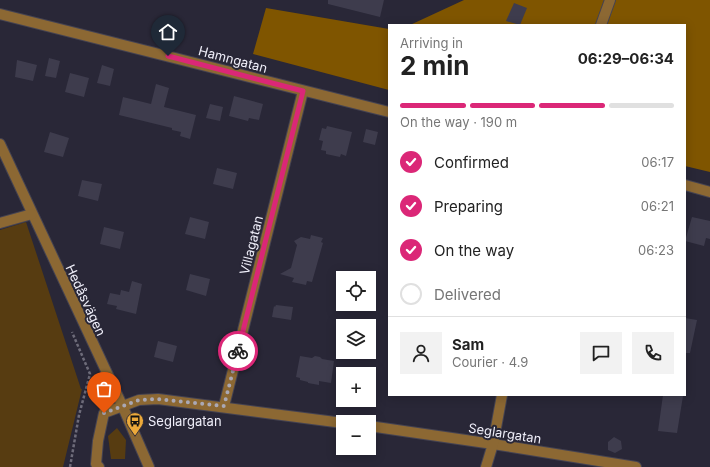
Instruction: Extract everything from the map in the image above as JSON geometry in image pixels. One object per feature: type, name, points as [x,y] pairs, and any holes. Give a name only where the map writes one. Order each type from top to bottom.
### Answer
[{"type":"street","points":[[601,24],[610,0]]},
{"type":"street","name":"Hamngatan","points":[[0,14],[388,112]]},
{"type":"street","name":"Villagatan","points":[[224,406],[303,91]]},
{"type":"street","name":"Hedåsvägen","points":[[0,144],[122,405],[149,467]]},
{"type":"street","points":[[686,185],[710,192]]},
{"type":"street","points":[[0,223],[32,214]]},
{"type":"street","points":[[486,467],[493,444],[502,396]]},
{"type":"street","points":[[99,467],[96,464],[98,441],[104,413],[122,405],[139,400],[158,399],[224,406],[336,422]]},
{"type":"street","name":"Seglargatan","points":[[376,427],[636,467]]},
{"type":"path","points":[[70,467],[79,415],[90,374],[72,332]]},
{"type":"shaded area","points":[[464,0],[710,0],[710,172],[686,166],[686,24],[412,24]]},
{"type":"shaded area","points":[[266,8],[388,29],[388,90],[253,54]]},
{"type":"shaded area","points":[[26,222],[82,389],[63,467],[0,467],[0,230]]},
{"type":"shaded area","points":[[117,428],[126,440],[125,459],[111,459],[108,436]]},
{"type":"building","points":[[328,0],[384,0],[380,17],[328,4]]},
{"type":"building","points":[[514,3],[527,8],[520,24],[506,21]]},
{"type":"building","points":[[49,58],[60,61],[56,78],[45,76]]},
{"type":"building","points":[[17,60],[37,65],[33,81],[15,77]]},
{"type":"building","points":[[102,65],[114,69],[110,86],[97,83]]},
{"type":"building","points":[[70,73],[89,78],[84,97],[65,92]]},
{"type":"building","points":[[156,84],[169,88],[164,107],[196,115],[190,139],[180,136],[181,132],[172,130],[172,128],[119,115],[123,97],[151,104]]},
{"type":"building","points":[[234,96],[263,104],[259,120],[249,118],[248,121],[229,116]]},
{"type":"building","points":[[210,104],[223,107],[220,121],[206,118]]},
{"type":"building","points":[[327,126],[352,132],[346,156],[341,154],[340,157],[326,154],[326,151],[321,150],[323,141],[319,140],[322,128],[326,129]]},
{"type":"building","points":[[366,129],[378,132],[375,145],[363,142]]},
{"type":"building","points":[[50,132],[69,138],[63,157],[44,152]]},
{"type":"building","points":[[217,168],[237,173],[233,189],[213,184]]},
{"type":"building","points":[[82,180],[102,184],[98,201],[78,196]]},
{"type":"building","points":[[190,217],[209,222],[205,239],[185,234]]},
{"type":"building","points":[[692,217],[710,221],[710,239],[706,238],[704,246],[686,241]]},
{"type":"building","points":[[104,227],[124,232],[120,249],[100,244]]},
{"type":"building","points":[[311,235],[323,238],[321,242],[323,243],[312,282],[307,281],[306,285],[292,282],[294,278],[280,274],[291,268],[297,245],[294,241],[301,237],[310,239]]},
{"type":"building","points":[[190,274],[210,279],[206,296],[186,290]]},
{"type":"building","points":[[132,281],[142,284],[136,314],[116,309],[117,306],[107,304],[110,293],[120,295],[121,290],[129,292]]},
{"type":"building","points":[[276,305],[293,307],[291,320],[272,317],[274,306],[275,307]]},
{"type":"building","points":[[686,318],[697,320],[690,353],[686,353]]},
{"type":"building","points":[[158,341],[177,346],[173,362],[154,357]]},
{"type":"building","points":[[300,356],[312,358],[315,356],[334,361],[331,383],[319,381],[319,385],[308,383],[296,377]]},
{"type":"building","points":[[663,396],[683,396],[677,433],[658,431]]},
{"type":"building","points":[[614,437],[621,441],[622,449],[615,453],[608,450],[608,442]]},
{"type":"way so far","points":[[104,413],[122,405],[139,400],[158,399],[224,406],[238,351]]},
{"type":"place","name":"Seglargatan","points":[[135,436]]},
{"type":"route","points":[[168,56],[303,91],[238,351]]}]
